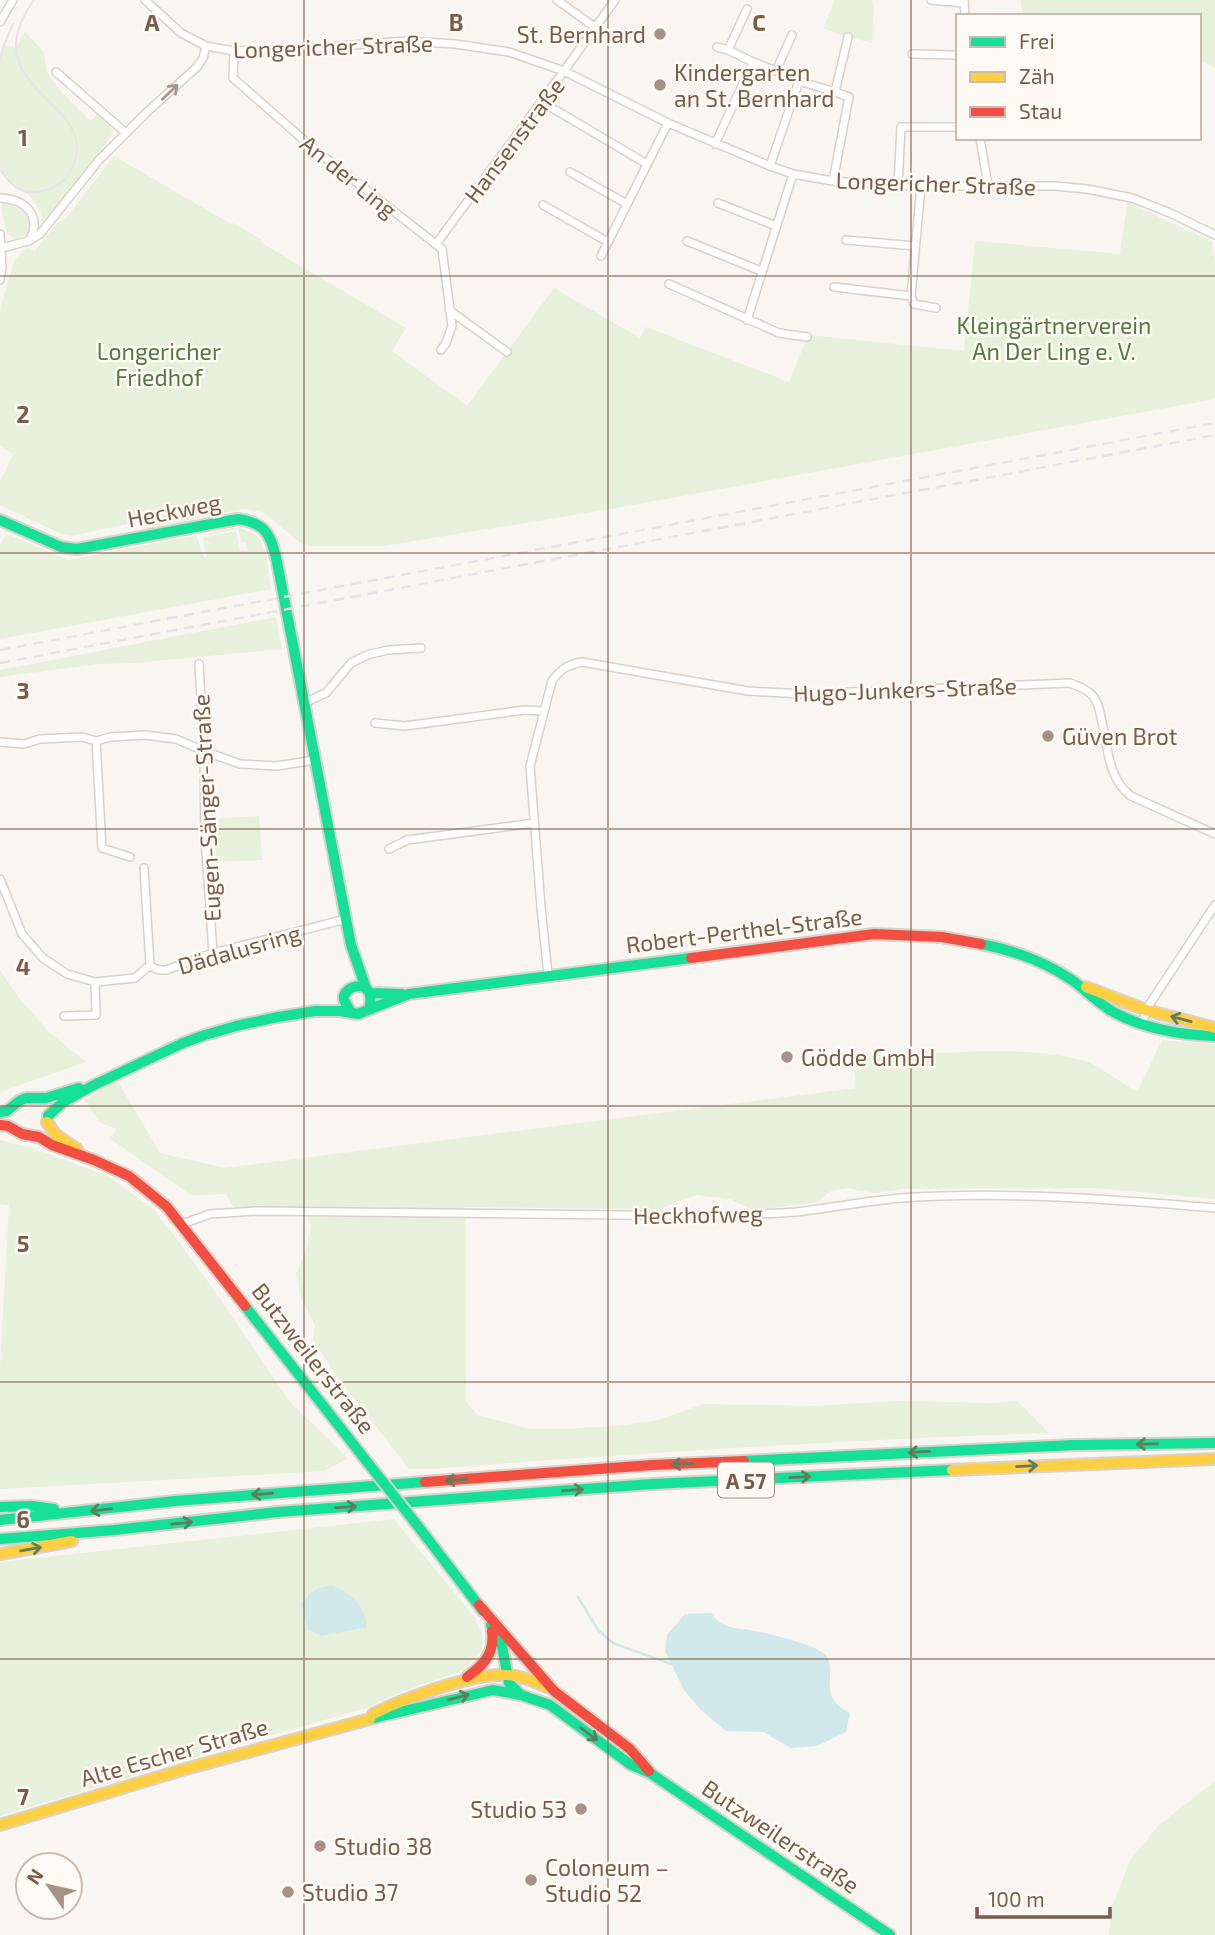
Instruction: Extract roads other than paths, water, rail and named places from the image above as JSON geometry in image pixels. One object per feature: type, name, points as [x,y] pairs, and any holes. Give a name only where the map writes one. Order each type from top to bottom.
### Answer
[{"type":"main road","name":"Heckweg","points":[[0,520],[61,547],[77,549],[238,519],[252,520],[268,532],[273,544],[351,945],[368,990]]},
{"type":"main road","name":"Robert-Perthel-Straße","points":[[369,1009],[408,994],[869,935],[905,934],[981,944],[1012,953],[1049,967],[1076,983],[1107,1008],[1142,1023],[1171,1032],[1215,1035]]},
{"type":"main road","name":"Heckweg","points":[[346,993],[351,972],[351,945]]},
{"type":"main road","name":"Robert-Perthel-Straße","points":[[1076,983],[1146,1010],[1215,1028]]},
{"type":"main road","points":[[0,1125],[8,1126],[22,1135],[32,1136],[41,1131],[52,1109],[61,1103],[99,1082],[203,1036],[270,1018],[322,1010],[358,1014],[369,1009],[372,1001],[368,990],[358,985],[322,1010]]},
{"type":"main road","name":"Robert-Perthel-Straße","points":[[368,990],[408,994]]},
{"type":"main road","points":[[346,993],[346,1007],[350,1011]]},
{"type":"main road","points":[[0,1112],[7,1111],[26,1098],[46,1098],[99,1082]]},
{"type":"main road","points":[[33,1098],[44,1106],[47,1119]]},
{"type":"main road","points":[[14,1105],[10,1118],[17,1132]]},
{"type":"main road","name":"Butzweilerstraße","points":[[47,1119],[49,1128],[58,1136],[94,1160]]},
{"type":"main road","name":"Butzweilerstraße","points":[[32,1136],[129,1176],[167,1207],[182,1224],[479,1605],[502,1646],[512,1689],[521,1695]]},
{"type":"main road","name":"A 57","points":[[0,1520],[175,1501],[652,1465],[1061,1446],[1215,1443]]},
{"type":"main road","name":"A 57","points":[[0,1539],[278,1512],[638,1485],[1215,1459]]},
{"type":"main road","points":[[0,1507],[32,1506],[76,1513]]},
{"type":"main road","name":"A 57","points":[[0,1554],[114,1530]]},
{"type":"main road","name":"Butzweilerstraße","points":[[479,1605],[553,1689],[630,1748],[650,1773]]},
{"type":"main road","points":[[459,1682],[488,1659],[494,1642],[491,1625]]},
{"type":"main road","points":[[498,1690],[516,1668],[513,1645]]},
{"type":"main road","name":"Alte Escher Straße","points":[[360,1721],[400,1700],[484,1675],[539,1683],[553,1689]]},
{"type":"main road","name":"Butzweilerstraße","points":[[498,1690],[551,1705],[631,1765],[650,1773],[890,1935]]},
{"type":"main road","name":"Alte Escher Straße","points":[[0,1825],[182,1769],[360,1721],[498,1690]]},
{"type":"street","points":[[0,22],[13,0]]},
{"type":"street","name":"Longericher Straße","points":[[145,0],[181,33],[206,47],[234,51],[407,41],[455,44],[509,52],[565,71],[668,123],[793,174],[833,181],[898,186],[1055,186],[1108,192],[1170,213],[1215,235]]},
{"type":"street","points":[[557,0],[596,28]]},
{"type":"street","name":"Hansenstraße","points":[[436,244],[615,0]]},
{"type":"street","points":[[931,0],[964,2]]},
{"type":"street","points":[[728,50],[747,9]]},
{"type":"street","points":[[776,71],[792,34]]},
{"type":"street","points":[[835,92],[848,37]]},
{"type":"street","points":[[2,248],[28,241],[45,229],[99,160],[197,68],[206,47]]},
{"type":"street","points":[[717,47],[800,81],[849,97],[833,181]]},
{"type":"street","name":"An der Ling","points":[[234,51],[233,79],[314,149],[436,244]]},
{"type":"street","points":[[912,54],[956,55]]},
{"type":"street","points":[[715,144],[753,62]]},
{"type":"street","points":[[56,72],[126,133]]},
{"type":"street","points":[[770,166],[800,81]]},
{"type":"street","points":[[541,102],[646,163]]},
{"type":"street","points":[[601,256],[668,123]]},
{"type":"street","points":[[898,186],[901,127],[956,127]]},
{"type":"street","points":[[981,140],[988,185]]},
{"type":"street","points":[[570,172],[627,204]]},
{"type":"street","points":[[747,320],[793,174]]},
{"type":"street","points":[[921,186],[911,296],[914,304],[936,308]]},
{"type":"street","points":[[0,198],[23,204],[31,213],[34,225],[33,234],[28,241]]},
{"type":"street","points":[[718,203],[776,226]]},
{"type":"street","points":[[543,205],[608,242]]},
{"type":"street","points":[[0,234],[0,280]]},
{"type":"street","points":[[1215,235],[1215,246]]},
{"type":"street","points":[[845,240],[915,246]]},
{"type":"street","points":[[687,241],[761,271]]},
{"type":"street","points":[[436,244],[442,249],[452,326],[441,350]]},
{"type":"street","points":[[669,284],[779,333],[807,337]]},
{"type":"street","points":[[834,287],[911,296]]},
{"type":"street","points":[[449,310],[507,352]]},
{"type":"street","points":[[304,703],[326,693],[351,663],[367,655],[388,650],[421,648]]},
{"type":"street","name":"Hugo-Junkers-Straße","points":[[548,975],[530,766],[552,681],[559,671],[568,665],[582,663],[748,691],[802,694],[1070,683],[1084,688],[1094,696],[1114,778],[1122,789],[1131,796],[1215,834]]},
{"type":"street","name":"Eugen-Sänger-Straße","points":[[199,664],[205,836],[213,953]]},
{"type":"street","points":[[375,723],[405,726],[526,710],[544,711]]},
{"type":"street","points":[[0,741],[24,744],[40,739],[82,737],[96,741],[111,737],[145,735],[176,739],[240,764],[277,766],[315,760]]},
{"type":"street","points":[[96,741],[102,848],[130,857]]},
{"type":"street","points":[[389,849],[407,841],[534,823]]},
{"type":"street","points":[[144,868],[150,965]]},
{"type":"street","name":"Dädalusring","points":[[0,879],[22,934],[43,958],[67,974],[95,982],[135,978],[150,965],[153,969],[166,970],[213,953],[346,919]]},
{"type":"street","points":[[1142,1023],[1146,1010],[1215,905]]},
{"type":"street","points":[[64,1016],[96,1015],[95,982]]},
{"type":"street","name":"Heckhofweg","points":[[182,1224],[210,1214],[257,1211],[742,1215],[796,1212],[900,1198],[962,1196],[1071,1197],[1215,1208]]},
{"type":"water","points":[[332,1586],[346,1592],[356,1601],[364,1612],[367,1627],[321,1636],[309,1630],[303,1615],[305,1610],[301,1605],[314,1591]]},
{"type":"water","points":[[711,1613],[719,1622],[729,1626],[788,1639],[823,1653],[830,1666],[830,1690],[833,1698],[850,1713],[846,1732],[817,1746],[791,1748],[763,1732],[726,1731],[701,1710],[684,1690],[665,1651],[667,1635],[685,1614]]},
{"type":"waterway","points":[[578,1597],[598,1630],[613,1643],[671,1664]]},
{"type":"tram line","points":[[0,169],[19,189],[39,192],[63,181],[76,157],[77,143],[73,130],[27,77],[17,56],[18,31],[34,0]]},
{"type":"tram line","points":[[0,59],[13,24]]},
{"type":"railway","points":[[0,650],[1215,423]]},
{"type":"railway","points":[[0,663],[1215,435]]},
{"type":"place","name":"St. Bernhard","points":[[660,34]]},
{"type":"place","name":"Kindergarten an St. Bernhard","points":[[660,85]]},
{"type":"place","name":"Güven Brot","points":[[1048,736]]},
{"type":"place","name":"Gödde GmbH","points":[[787,1057]]},
{"type":"place","name":"Studio 53","points":[[581,1809]]},
{"type":"place","name":"Studio 38","points":[[320,1846]]},
{"type":"place","name":"Coloneum – Studio 52","points":[[531,1880]]},
{"type":"place","name":"Studio 37","points":[[288,1892]]},
{"type":"park label","name":"Kleingärtnerverein An Der Ling e. V.","points":[[1054,338]]},
{"type":"park label","name":"Longericher Friedhof","points":[[159,364]]}]
